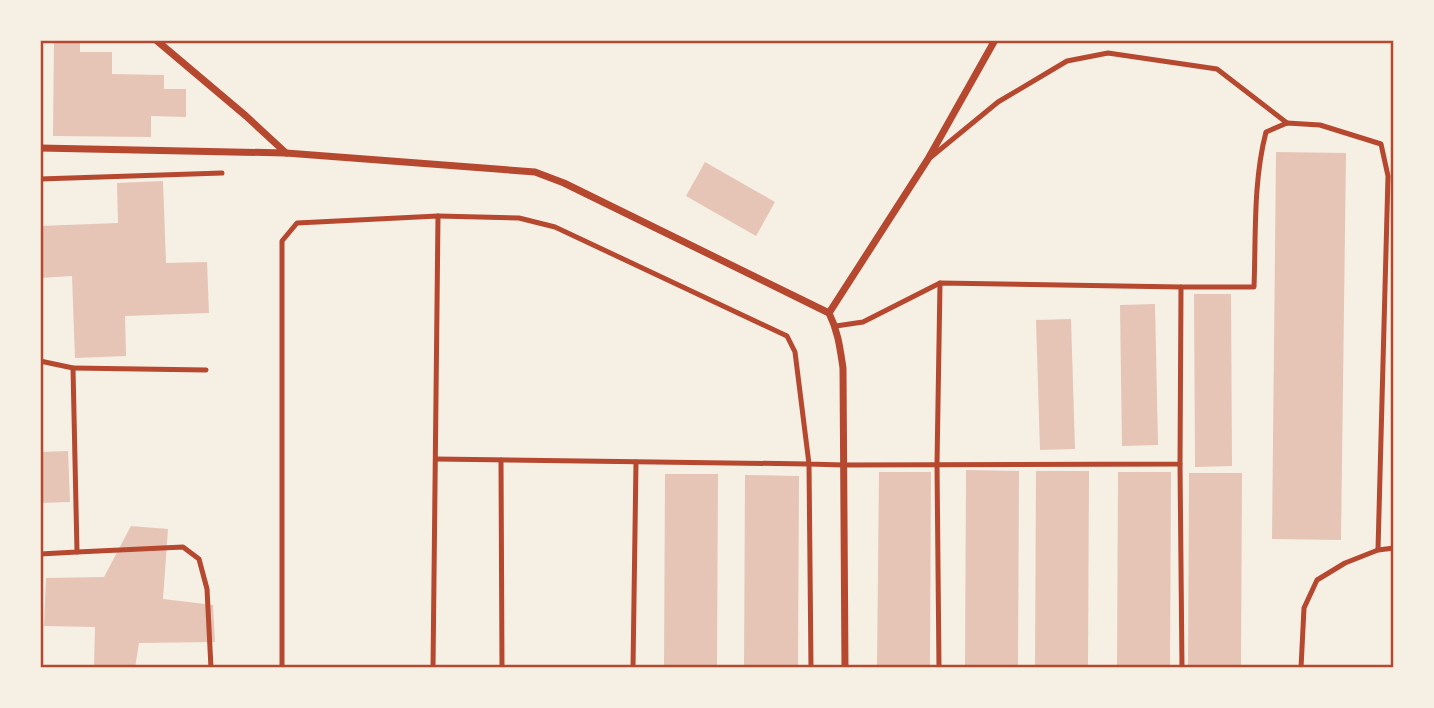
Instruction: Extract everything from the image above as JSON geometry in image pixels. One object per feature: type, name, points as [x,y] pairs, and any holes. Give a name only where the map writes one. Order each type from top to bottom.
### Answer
[{"type":"street","points":[[156,40],[286,153]]},
{"type":"street","points":[[829,313],[928,159],[995,40]]},
{"type":"street","points":[[40,148],[286,153],[534,172],[564,183],[829,313],[836,326],[843,368],[845,668]]},
{"type":"lane","points":[[928,159],[998,102],[1067,61],[1108,53],[1217,69],[1287,123]]},
{"type":"lane","points":[[836,326],[863,322],[940,283],[1254,287],[1258,181],[1261,149],[1266,132],[1287,123],[1320,125],[1381,144],[1388,176],[1378,550]]},
{"type":"lane","points":[[40,179],[222,173]]},
{"type":"lane","points":[[433,668],[438,216]]},
{"type":"lane","points":[[282,668],[282,241],[296,223],[438,216],[519,218],[555,227],[787,336],[795,352],[809,464],[811,668]]},
{"type":"lane","points":[[939,668],[937,464],[940,283]]},
{"type":"lane","points":[[1181,287],[1182,668]]},
{"type":"lane","points":[[40,361],[73,368],[206,370]]},
{"type":"lane","points":[[73,368],[77,552]]},
{"type":"lane","points":[[436,459],[844,466],[1180,464]]},
{"type":"lane","points":[[501,460],[502,668]]},
{"type":"lane","points":[[633,668],[636,462]]},
{"type":"lane","points":[[40,554],[183,548],[199,559],[207,589],[211,668]]},
{"type":"lane","points":[[1301,668],[1304,608],[1317,580],[1345,563],[1378,550],[1394,548]]},
{"type":"building","points":[[54,41],[80,42],[80,52],[112,52],[112,74],[164,75],[164,89],[186,89],[186,117],[151,116],[151,137],[53,136]]},
{"type":"building","points":[[1276,152],[1346,153],[1341,540],[1272,539]]},
{"type":"building","points":[[705,162],[775,202],[756,236],[686,196]]},
{"type":"building","points":[[163,181],[166,263],[207,262],[209,313],[125,316],[126,356],[75,358],[72,276],[40,278],[40,226],[118,223],[117,183]]},
{"type":"building","points":[[1194,294],[1231,294],[1232,466],[1195,467]]},
{"type":"building","points":[[1155,304],[1158,445],[1122,446],[1120,305]]},
{"type":"building","points":[[1071,319],[1075,449],[1040,450],[1036,320]]},
{"type":"building","points":[[68,451],[70,502],[40,503],[40,452]]},
{"type":"building","points":[[966,470],[1019,471],[1018,668],[965,668]]},
{"type":"building","points":[[1036,471],[1089,471],[1088,668],[1035,668]]},
{"type":"building","points":[[879,472],[931,472],[930,668],[877,668]]},
{"type":"building","points":[[1118,472],[1171,472],[1170,668],[1117,668]]},
{"type":"building","points":[[1189,473],[1242,473],[1241,668],[1188,668]]},
{"type":"building","points":[[665,474],[718,474],[717,668],[664,668]]},
{"type":"building","points":[[745,475],[799,476],[798,668],[744,668]]},
{"type":"building","points":[[131,526],[168,529],[163,599],[213,605],[215,642],[139,643],[135,668],[94,668],[95,627],[44,626],[46,578],[104,577]]}]
